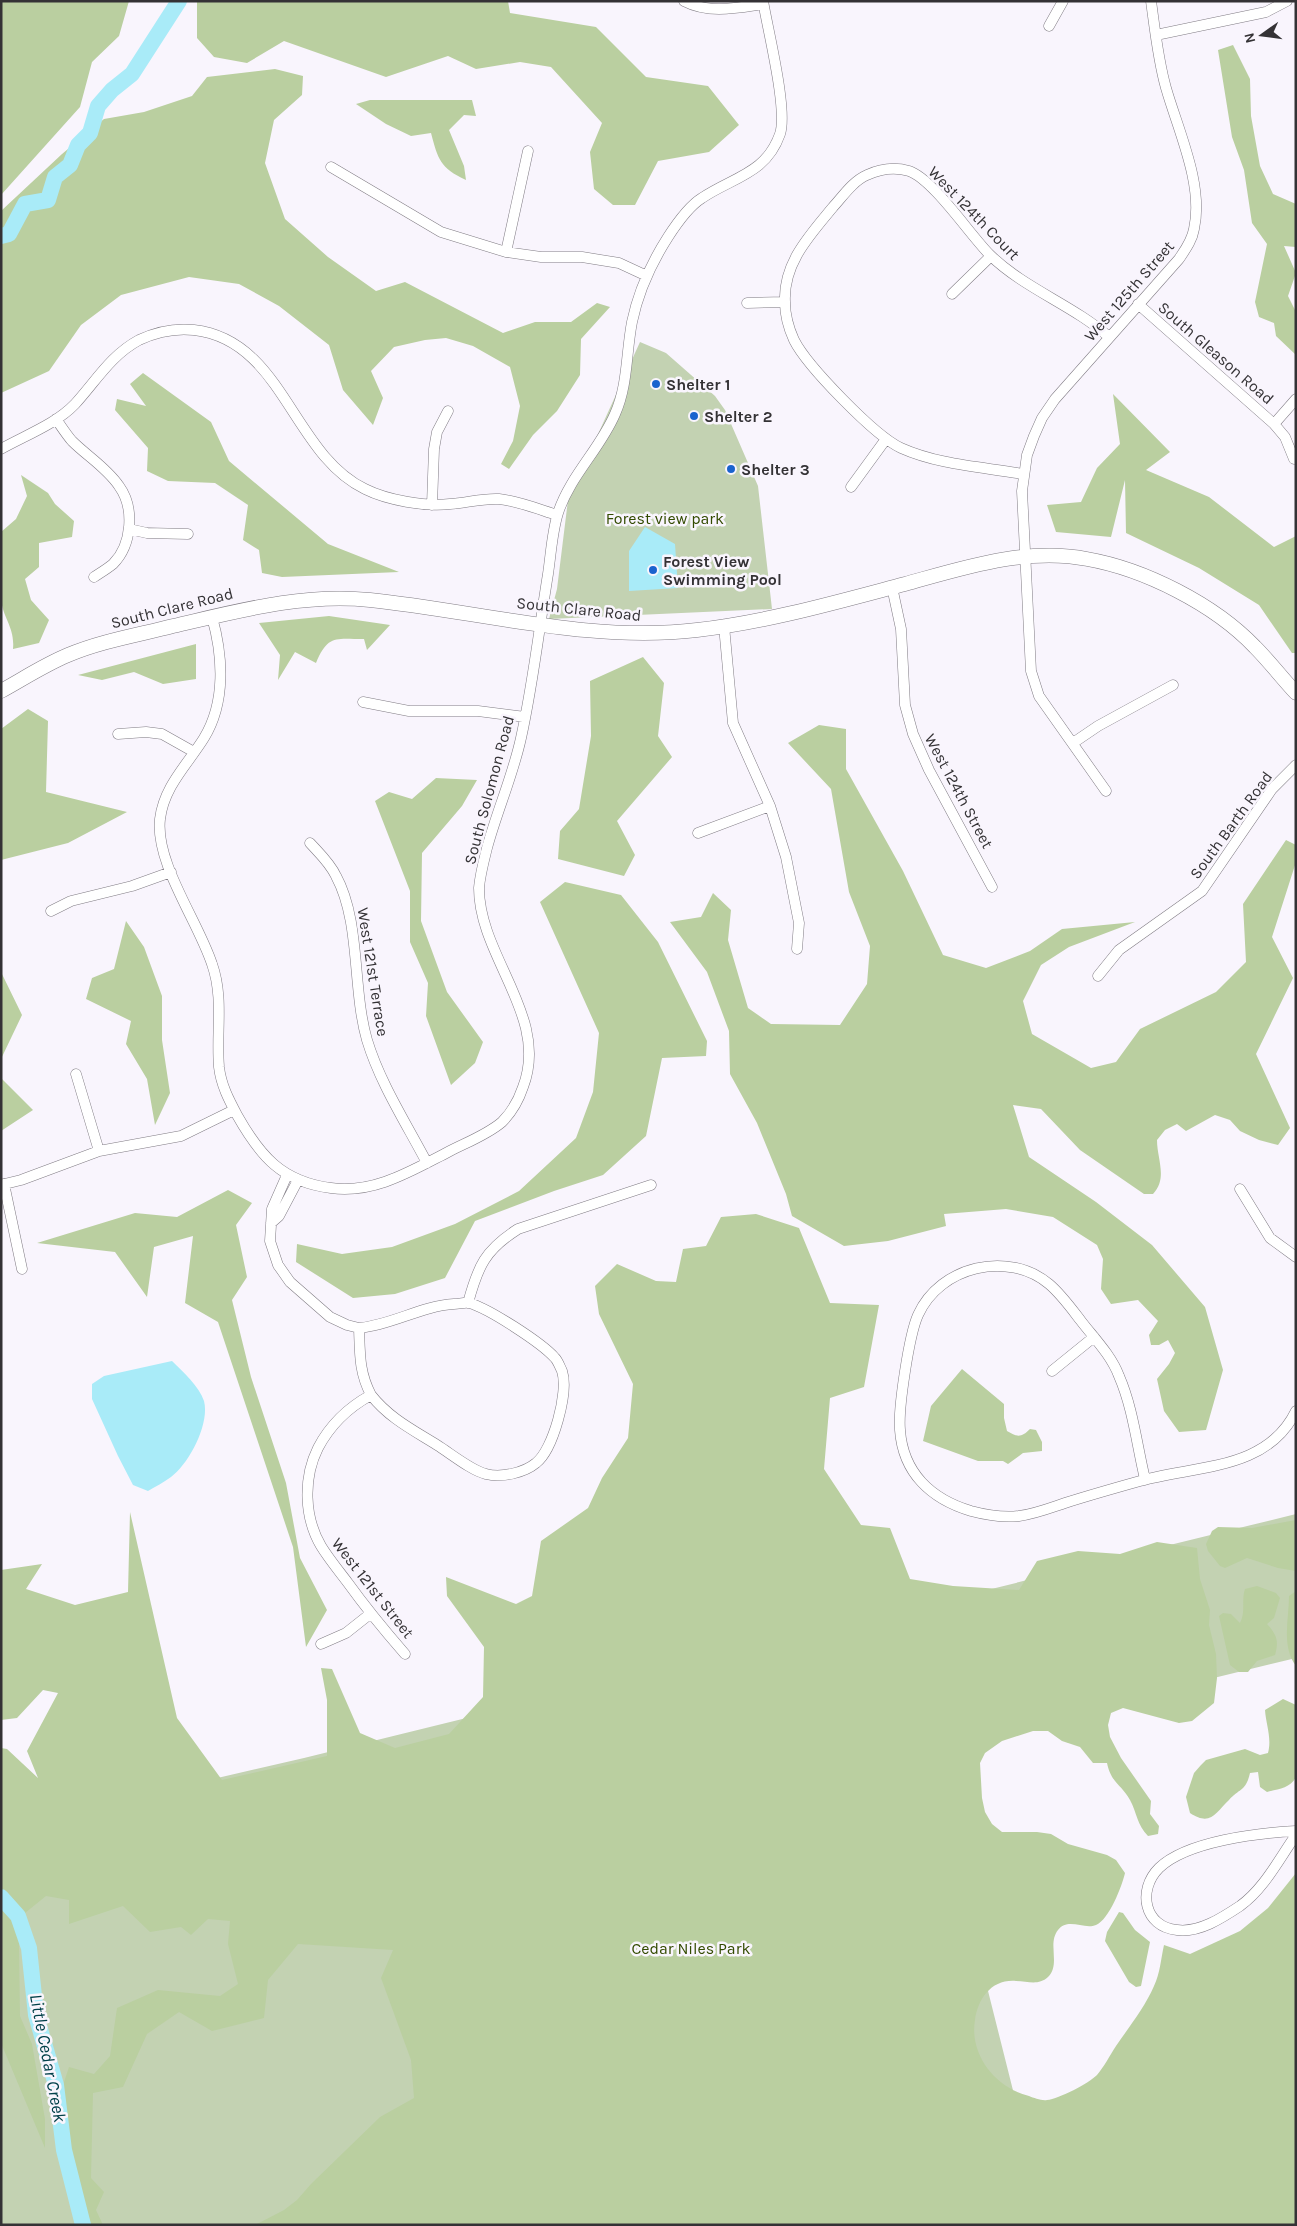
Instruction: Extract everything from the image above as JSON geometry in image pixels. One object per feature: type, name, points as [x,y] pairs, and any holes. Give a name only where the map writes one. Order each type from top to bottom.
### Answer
[{"type":"street","points":[[684,1],[692,5],[720,10],[763,3]]},
{"type":"street","points":[[1049,26],[1063,1]]},
{"type":"street","name":"West 125th Street","points":[[1106,791],[1039,696],[1031,671],[1022,492],[1028,455],[1042,418],[1066,385],[1179,260],[1189,245],[1194,230],[1197,212],[1193,181],[1165,86],[1151,1]]},
{"type":"street","points":[[1156,35],[1266,12],[1287,1]]},
{"type":"street","name":"South Solomon Road","points":[[427,1163],[502,1122],[516,1104],[526,1080],[530,1048],[524,1020],[482,913],[479,887],[495,819],[520,742],[557,515],[579,471],[615,415],[624,382],[632,321],[648,276],[668,237],[696,201],[748,174],[770,156],[782,128],[781,102],[763,3]]},
{"type":"street","points":[[506,252],[528,151]]},
{"type":"street","points":[[331,167],[441,232],[506,252],[542,257],[582,256],[619,263],[648,276]]},
{"type":"street","name":"West 124th Court","points":[[1024,474],[916,454],[886,439],[875,430],[805,357],[792,334],[785,302],[790,272],[802,244],[852,185],[865,175],[881,170],[896,169],[910,171],[923,179],[991,256],[1030,286],[1092,322],[1109,337]]},
{"type":"street","points":[[952,294],[991,256]]},
{"type":"street","points":[[747,303],[785,302]]},
{"type":"street","name":"South Gleason Road","points":[[1138,304],[1274,424],[1285,437],[1294,459]]},
{"type":"street","points":[[1,449],[56,419],[75,404],[113,359],[126,348],[157,333],[173,330],[200,331],[218,336],[248,353],[263,368],[332,466],[349,480],[366,490],[412,503],[432,505],[498,499],[512,501],[557,515]]},
{"type":"street","name":"South Gleason Road","points":[[1274,424],[1296,399]]},
{"type":"street","points":[[432,505],[434,449],[437,432],[448,411]]},
{"type":"street","points":[[56,419],[72,440],[110,474],[120,487],[129,515],[129,529],[120,554],[112,564],[94,577]]},
{"type":"street","points":[[851,486],[886,439]]},
{"type":"street","points":[[129,529],[154,534],[188,534]]},
{"type":"street","name":"South Clare Road","points":[[1,691],[39,669],[72,654],[112,640],[273,604],[340,599],[393,603],[596,631],[640,634],[689,631],[724,626],[986,563],[1045,555],[1086,558],[1145,575],[1217,616],[1253,644],[1296,693]]},
{"type":"street","name":"West 124th Street","points":[[892,587],[900,629],[904,705],[913,734],[929,770],[992,887]]},
{"type":"street","points":[[212,617],[216,631],[221,680],[218,705],[213,721],[173,782],[164,801],[160,819],[163,850],[212,962],[217,982],[220,1071],[223,1085],[234,1110],[254,1144],[265,1157],[287,1175],[298,1180],[331,1188],[363,1188],[397,1178],[427,1163]]},
{"type":"street","points":[[724,626],[733,723],[770,806],[786,857],[799,923],[797,949]]},
{"type":"street","points":[[1073,743],[1098,726],[1173,685]]},
{"type":"street","points":[[363,702],[409,711],[478,711],[525,717]]},
{"type":"street","points":[[118,734],[146,732],[162,734],[194,752]]},
{"type":"street","name":"South Barth Road","points":[[1098,976],[1119,950],[1202,891],[1272,789],[1296,765]]},
{"type":"street","points":[[698,833],[770,806]]},
{"type":"street","name":"West 121st Terrace","points":[[310,843],[336,875],[344,894],[350,914],[362,1018],[367,1040],[376,1064],[427,1163]]},
{"type":"street","points":[[51,911],[72,901],[132,886],[171,872]]},
{"type":"street","points":[[76,1074],[98,1151]]},
{"type":"street","points":[[22,1269],[2,1184],[21,1180],[98,1151],[181,1136],[234,1110]]},
{"type":"street","points":[[287,1175],[272,1209],[270,1240],[278,1265],[290,1282],[330,1317],[359,1328],[384,1324],[426,1308],[468,1303],[488,1312],[539,1344],[555,1359],[562,1372],[565,1390],[560,1416],[545,1452],[537,1463],[518,1472],[499,1475],[484,1474],[388,1414],[371,1396],[363,1378],[359,1328]]},
{"type":"street","points":[[271,1223],[279,1216],[298,1180]]},
{"type":"street","points":[[468,1303],[476,1272],[499,1241],[518,1229],[652,1185]]},
{"type":"street","points":[[1240,1189],[1270,1238],[1296,1257]]},
{"type":"street","points":[[1145,1479],[1119,1375],[1109,1357],[1064,1298],[1036,1275],[1019,1268],[1002,1265],[985,1266],[957,1276],[944,1284],[925,1303],[912,1334],[899,1427],[904,1453],[917,1478],[938,1497],[961,1508],[1009,1517],[1032,1513],[1145,1479],[1247,1457],[1275,1441],[1285,1431],[1296,1411]]},
{"type":"street","points":[[1052,1371],[1094,1337]]},
{"type":"street","name":"West 121st Street","points":[[371,1396],[359,1402],[328,1431],[312,1460],[307,1483],[311,1521],[321,1546],[370,1614],[405,1654]]},
{"type":"street","points":[[321,1644],[346,1632],[370,1614]]},
{"type":"street","points":[[1296,1831],[1249,1835],[1195,1848],[1174,1857],[1159,1868],[1148,1882],[1145,1894],[1149,1909],[1155,1920],[1165,1928],[1192,1930],[1221,1918],[1241,1906],[1258,1890],[1296,1835]]},
{"type":"green space","points":[[1,1],[129,1],[119,36],[92,62],[80,107],[1,195]]},
{"type":"green space","points":[[197,1],[508,1],[510,13],[596,27],[646,77],[708,86],[739,125],[709,152],[658,161],[635,205],[613,205],[594,189],[590,152],[602,123],[551,67],[520,62],[476,69],[448,56],[386,77],[284,41],[247,63],[214,57],[197,38]]},
{"type":"green space","points":[[1233,45],[1250,79],[1251,116],[1260,166],[1273,194],[1296,204],[1296,247],[1284,246],[1296,273],[1288,296],[1296,312],[1296,355],[1276,336],[1274,323],[1259,317],[1255,302],[1267,244],[1252,223],[1244,170],[1232,137],[1218,50]]},
{"type":"green space","points":[[275,69],[303,76],[302,95],[274,120],[265,163],[285,219],[328,257],[376,291],[405,282],[503,333],[535,322],[571,322],[597,303],[610,307],[581,339],[580,375],[557,411],[533,435],[509,469],[501,464],[513,441],[520,406],[510,367],[473,346],[446,338],[425,340],[394,347],[371,371],[383,398],[373,425],[343,390],[329,345],[279,306],[239,284],[189,277],[121,295],[81,325],[49,371],[1,393],[1,211],[62,154],[104,119],[144,112],[192,96],[207,77]]},
{"type":"green space","points":[[370,100],[472,100],[476,116],[464,115],[449,130],[464,166],[466,180],[457,176],[441,162],[431,133],[411,136],[386,124],[356,104]]},
{"type":"green space","name":"Forest view park","points":[[640,342],[666,353],[715,396],[725,410],[758,486],[772,609],[549,619],[557,589],[568,500]]},
{"type":"green space","points":[[143,373],[211,422],[229,461],[328,544],[399,572],[282,577],[262,573],[259,550],[243,540],[248,505],[215,483],[168,481],[147,471],[148,448],[115,410],[117,399],[146,406],[130,384]]},
{"type":"green space","points":[[1113,394],[1170,452],[1146,470],[1209,497],[1274,547],[1296,536],[1296,653],[1292,653],[1259,605],[1199,568],[1126,533],[1125,480],[1111,537],[1056,532],[1047,505],[1081,502],[1097,468],[1120,444]]},
{"type":"green space","points":[[21,475],[48,493],[55,504],[74,521],[72,537],[39,543],[39,567],[25,579],[31,600],[49,620],[39,643],[13,649],[11,629],[1,599],[1,532],[16,519],[27,496]]},
{"type":"green space","points":[[329,616],[390,625],[367,650],[364,639],[340,639],[334,640],[325,647],[316,663],[295,652],[278,680],[280,655],[259,623]]},
{"type":"green space","points":[[196,644],[196,679],[163,684],[134,672],[102,680],[78,675]]},
{"type":"green space","points":[[643,657],[664,683],[658,736],[672,757],[617,821],[635,855],[624,876],[558,859],[560,831],[579,809],[591,736],[590,681]]},
{"type":"green space","points":[[28,709],[48,721],[46,792],[127,812],[68,843],[1,860],[1,729]]},
{"type":"green space","points":[[819,725],[846,729],[846,769],[903,871],[943,955],[986,968],[1030,951],[1062,929],[1135,922],[1069,947],[1041,965],[1023,1001],[1032,1034],[1091,1068],[1116,1062],[1140,1029],[1216,992],[1246,962],[1243,904],[1286,840],[1296,845],[1296,862],[1272,937],[1293,978],[1256,1054],[1290,1128],[1278,1145],[1259,1140],[1240,1131],[1230,1120],[1215,1115],[1186,1131],[1177,1124],[1165,1130],[1157,1140],[1161,1168],[1160,1181],[1153,1194],[1144,1194],[1080,1150],[1041,1109],[1013,1105],[1029,1157],[1096,1202],[1152,1245],[1205,1307],[1223,1370],[1206,1430],[1179,1432],[1164,1411],[1157,1379],[1175,1353],[1168,1340],[1159,1345],[1151,1345],[1149,1335],[1158,1321],[1138,1300],[1111,1304],[1101,1289],[1103,1259],[1097,1245],[1053,1217],[1006,1209],[944,1214],[946,1226],[888,1241],[844,1246],[792,1216],[786,1194],[757,1123],[730,1074],[729,1031],[707,972],[670,922],[701,917],[713,893],[731,910],[728,940],[748,1008],[771,1024],[840,1025],[867,984],[870,946],[849,892],[831,789],[788,743]]},
{"type":"green space","points":[[436,778],[477,780],[462,806],[422,853],[421,921],[447,992],[483,1042],[475,1063],[451,1085],[426,1016],[428,983],[410,942],[410,891],[375,801],[389,792],[412,799]]},
{"type":"green space","points":[[565,882],[621,895],[658,942],[707,1041],[706,1056],[662,1058],[646,1136],[603,1175],[554,1191],[475,1221],[445,1278],[395,1294],[353,1298],[296,1262],[297,1244],[342,1254],[392,1247],[455,1224],[519,1191],[576,1138],[593,1092],[599,1033],[540,902]]},
{"type":"green space","points":[[126,921],[144,947],[162,996],[162,1040],[170,1093],[155,1125],[147,1079],[126,1044],[131,1021],[86,999],[92,978],[114,969]]},
{"type":"green space","points":[[1,972],[22,1015],[1,1059]]},
{"type":"green space","points":[[1,1078],[33,1110],[1,1131]]},
{"type":"green space","points":[[228,1190],[252,1203],[236,1225],[247,1277],[232,1300],[251,1377],[286,1483],[300,1558],[327,1610],[306,1647],[293,1547],[218,1322],[185,1303],[193,1236],[154,1247],[147,1297],[115,1252],[37,1243],[135,1213],[177,1217]]},
{"type":"green space","name":"Cedar Niles Park","points":[[756,1214],[799,1228],[830,1303],[879,1305],[864,1387],[830,1398],[824,1469],[861,1525],[890,1528],[910,1579],[953,1586],[1019,1590],[1037,1561],[1078,1551],[1120,1554],[1157,1542],[1197,1548],[1200,1579],[1210,1610],[1209,1625],[1216,1654],[1217,1678],[1214,1703],[1192,1721],[1179,1723],[1123,1708],[1111,1713],[1108,1725],[1110,1737],[1121,1758],[1151,1801],[1150,1814],[1159,1826],[1158,1834],[1148,1836],[1144,1832],[1130,1800],[1114,1780],[1107,1763],[1093,1763],[1080,1747],[1062,1741],[1048,1731],[1033,1731],[1002,1741],[985,1753],[980,1763],[982,1798],[985,1812],[992,1824],[1002,1832],[1051,1834],[1068,1844],[1107,1855],[1116,1860],[1125,1873],[1114,1902],[1101,1922],[1091,1926],[1066,1924],[1058,1930],[1054,1941],[1054,1966],[1048,1977],[1037,1982],[1007,1981],[1000,1983],[983,1997],[975,2020],[974,2033],[976,2046],[987,2068],[1006,2086],[1017,2092],[1043,2100],[1059,2097],[1074,2090],[1097,2075],[1141,2009],[1156,1981],[1164,1945],[1190,1954],[1240,1931],[1268,1908],[1296,1873],[1296,2225],[255,2225],[284,2210],[297,2200],[380,2117],[414,2098],[411,2060],[381,1978],[393,1950],[298,1944],[268,1980],[264,2018],[212,2031],[179,2012],[147,2034],[123,2087],[93,2093],[91,2178],[104,2192],[96,2210],[103,2225],[91,2225],[67,2136],[63,2085],[69,2067],[94,2074],[110,2056],[117,2008],[158,1990],[220,1996],[238,1984],[228,1944],[230,1921],[208,1919],[191,1935],[181,1927],[150,1932],[123,1906],[69,1924],[69,1900],[46,1896],[25,1913],[19,1944],[20,2016],[32,2044],[45,2119],[45,2148],[1,2043],[1,1748],[7,1749],[38,1778],[27,1751],[58,1693],[43,1690],[17,1718],[1,1720],[1,1570],[42,1564],[26,1589],[75,1605],[128,1592],[130,1512],[177,1718],[222,1780],[327,1756],[327,1700],[321,1668],[332,1669],[360,1733],[395,1748],[449,1734],[483,1697],[484,1647],[447,1596],[446,1577],[516,1604],[532,1596],[541,1541],[588,1508],[602,1478],[628,1438],[633,1384],[599,1314],[595,1286],[617,1264],[656,1281],[676,1282],[683,1249],[706,1246],[721,1217]]},
{"type":"green space","points":[[962,1369],[1004,1404],[1004,1418],[1007,1431],[1019,1436],[1030,1429],[1036,1430],[1042,1442],[1042,1451],[1023,1453],[1008,1464],[1003,1461],[978,1461],[923,1441],[931,1406]]},
{"type":"green space","name":"Cedar Niles Park","points":[[1296,1514],[1296,1658],[927,1748],[1031,2162],[1296,2225],[1,2225],[1,1828],[304,1758]]},
{"type":"green space","points":[[1296,1520],[1296,1571],[1278,1568],[1247,1558],[1225,1568],[1220,1566],[1208,1551],[1206,1544],[1212,1531],[1218,1527],[1252,1528]]},
{"type":"green space","points":[[1257,1586],[1276,1593],[1280,1598],[1274,1618],[1267,1624],[1276,1638],[1275,1655],[1257,1661],[1248,1672],[1239,1672],[1230,1665],[1219,1616],[1223,1613],[1231,1614],[1240,1623],[1243,1615],[1245,1589]]},
{"type":"green space","points":[[1296,1591],[1296,1666],[1291,1658],[1287,1632],[1289,1596]]},
{"type":"green space","points":[[1283,1699],[1296,1705],[1296,1777],[1294,1781],[1284,1788],[1267,1792],[1260,1787],[1258,1772],[1250,1773],[1247,1783],[1212,1816],[1203,1819],[1190,1813],[1186,1797],[1194,1773],[1206,1760],[1245,1749],[1260,1755],[1268,1753],[1269,1737],[1265,1710]]},
{"type":"green space","points":[[1119,1912],[1123,1913],[1135,1930],[1150,1942],[1141,1986],[1136,1987],[1129,1982],[1105,1941],[1107,1932]]},
{"type":"water","name":"Forest View Swimming Pool","points":[[645,527],[675,544],[678,588],[629,591],[629,551]]},
{"type":"water","points":[[172,1361],[202,1395],[205,1410],[204,1421],[201,1432],[185,1463],[171,1477],[148,1491],[133,1485],[92,1399],[92,1384],[104,1376]]},
{"type":"waterway","name":"Little Cedar Creek","points":[[1,236],[9,234],[25,204],[48,200],[55,177],[70,165],[78,145],[90,133],[98,106],[112,90],[132,74],[179,1]]},
{"type":"waterway","name":"Little Cedar Creek","points":[[1,1897],[18,1916],[29,1948],[36,2015],[56,2085],[64,2150],[83,2225]]},
{"type":"place","name":"Shelter 1","points":[[656,384]]},
{"type":"place","name":"Shelter 2","points":[[694,416]]},
{"type":"place","name":"Shelter 3","points":[[731,469]]},
{"type":"place","name":"Forest View Swimming Pool","points":[[653,570]]}]
